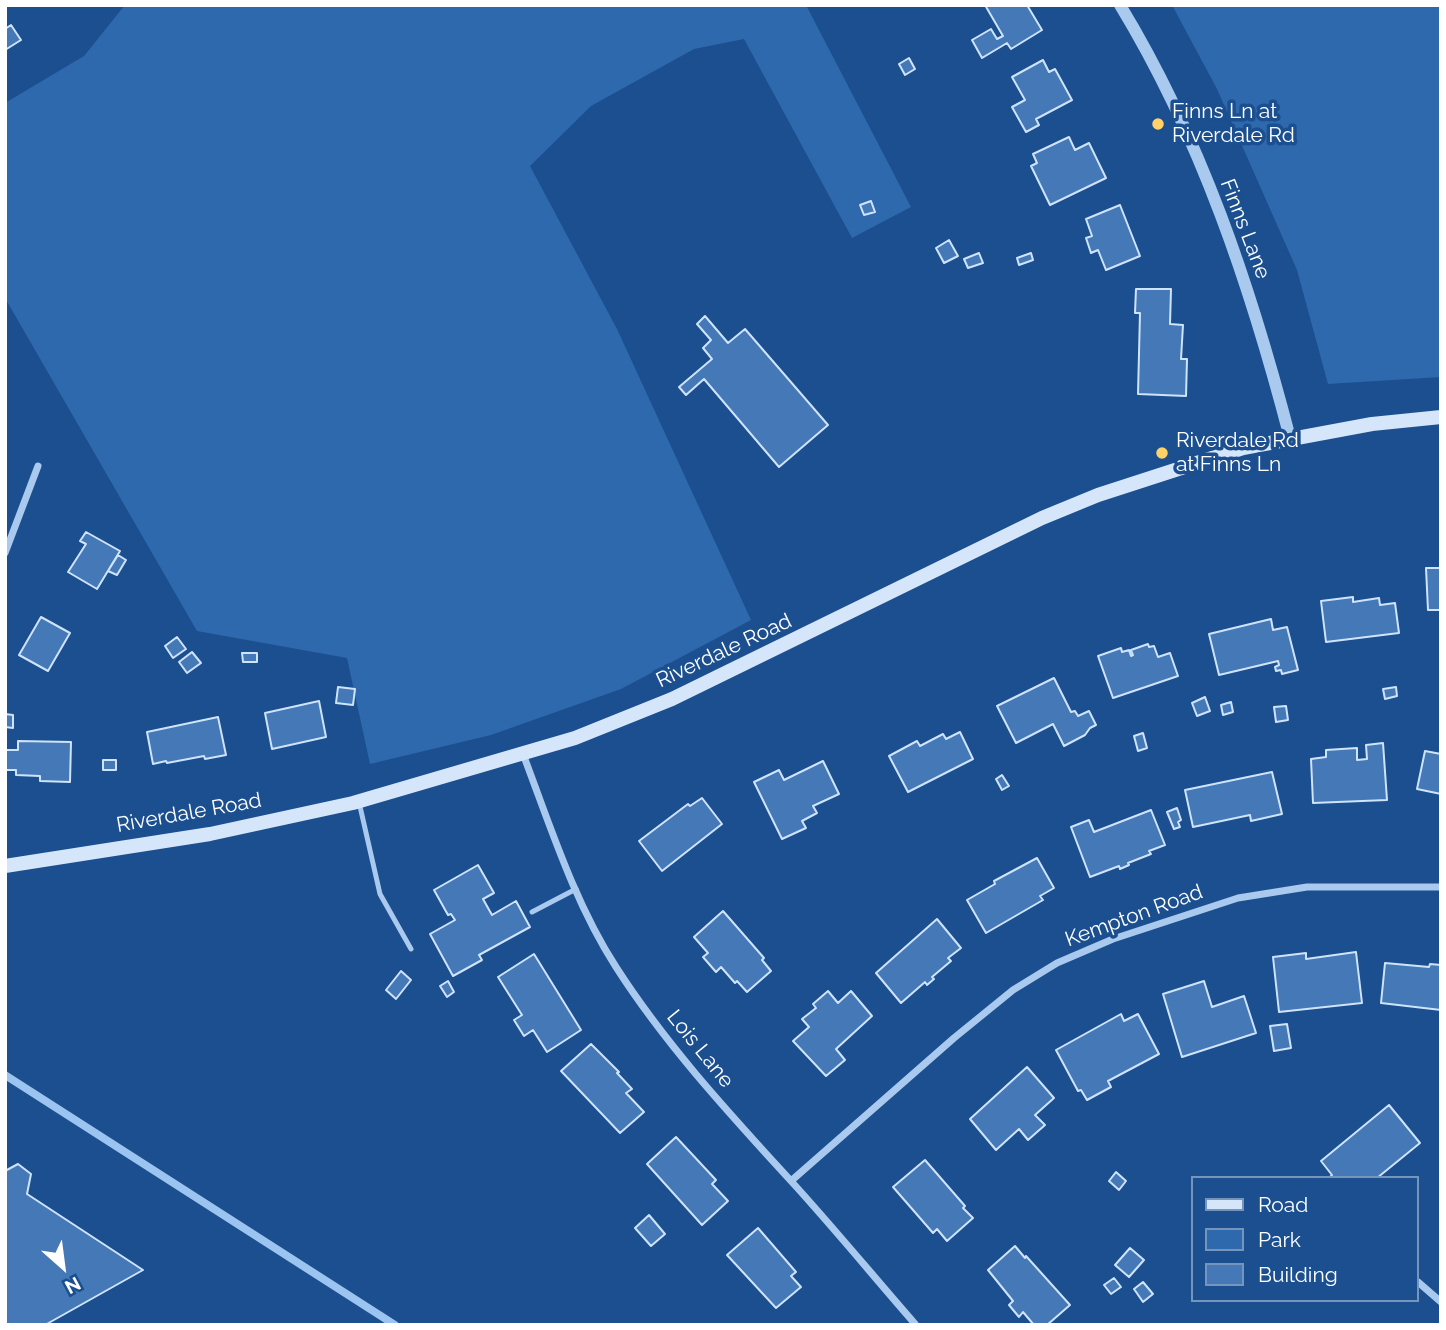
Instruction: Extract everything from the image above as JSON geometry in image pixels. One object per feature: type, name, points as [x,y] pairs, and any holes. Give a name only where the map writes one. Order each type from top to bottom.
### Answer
[{"type":"main road","name":"Riverdale Road","points":[[5,866],[210,834],[359,802],[575,738],[672,699],[1042,518],[1087,499],[1243,448],[1372,424],[1441,417]]},
{"type":"street","name":"Finns Lane","points":[[1120,5],[1164,84],[1223,220],[1265,344],[1290,438]]},
{"type":"street","points":[[5,553],[38,466]]},
{"type":"street","name":"Lois Lane","points":[[523,754],[576,889],[602,943],[639,1000],[750,1137],[916,1325]]},
{"type":"street","name":"Kempton Road","points":[[791,1181],[954,1038],[1013,990],[1056,963],[1113,939],[1249,896],[1307,887],[1441,887]]},
{"type":"street","points":[[1418,1282],[1441,1302]]},
{"type":"lane","points":[[359,802],[380,894],[411,949]]},
{"type":"lane","points":[[532,912],[576,889]]},
{"type":"green space","points":[[125,5],[806,5],[911,207],[852,238],[744,39],[694,49],[591,106],[530,166],[617,329],[751,620],[621,689],[491,735],[370,764],[347,658],[197,631],[5,298],[5,103],[84,56]]},
{"type":"green space","points":[[1172,5],[1441,5],[1441,377],[1328,384],[1297,270],[1217,89]]},
{"type":"building","points":[[985,5],[1027,5],[1042,30],[1011,49],[1007,43],[982,58],[972,40],[991,29],[997,39],[1003,36]]},
{"type":"building","points":[[11,25],[21,40],[5,50],[5,29]]},
{"type":"building","points":[[909,58],[915,69],[905,75],[899,64]]},
{"type":"building","points":[[1043,60],[1049,72],[1055,69],[1072,100],[1036,119],[1039,125],[1026,132],[1012,107],[1025,100],[1012,77]]},
{"type":"building","points":[[1069,137],[1075,150],[1089,143],[1106,178],[1050,205],[1031,166],[1037,163],[1033,154]]},
{"type":"building","points":[[871,201],[875,212],[864,215],[860,205]]},
{"type":"building","points":[[1120,205],[1140,256],[1106,270],[1098,250],[1091,253],[1086,238],[1092,236],[1086,219]]},
{"type":"building","points":[[949,240],[958,256],[944,263],[936,248]]},
{"type":"building","points":[[979,253],[983,263],[968,268],[964,259]]},
{"type":"building","points":[[1031,253],[1033,260],[1019,265],[1017,258]]},
{"type":"building","points":[[1136,289],[1171,289],[1170,324],[1183,325],[1181,359],[1187,359],[1186,396],[1138,394],[1140,313],[1135,313]]},
{"type":"building","points":[[705,316],[728,343],[745,329],[828,425],[779,467],[704,379],[686,395],[679,387],[712,359],[703,348],[711,340],[697,324]]},
{"type":"building","points":[[86,532],[120,551],[97,589],[68,572],[86,544],[80,541]]},
{"type":"building","points":[[118,555],[126,560],[117,575],[108,571]]},
{"type":"building","points":[[1426,568],[1441,568],[1441,610],[1428,610]]},
{"type":"building","points":[[1353,597],[1353,602],[1379,598],[1380,605],[1395,603],[1399,633],[1326,642],[1321,601]]},
{"type":"building","points":[[41,617],[70,633],[48,671],[19,655]]},
{"type":"building","points":[[1271,619],[1273,630],[1287,627],[1298,670],[1282,674],[1281,670],[1276,671],[1278,661],[1219,675],[1209,634]]},
{"type":"building","points":[[177,637],[186,649],[173,658],[165,646]]},
{"type":"building","points":[[1148,644],[1149,647],[1154,646],[1158,657],[1170,653],[1178,676],[1113,698],[1098,656],[1121,648],[1122,652],[1129,650],[1131,656],[1131,650]]},
{"type":"building","points":[[192,652],[201,663],[187,673],[179,662]]},
{"type":"building","points":[[242,653],[257,653],[257,662],[243,662]]},
{"type":"building","points":[[1054,678],[1071,712],[1075,711],[1078,716],[1089,711],[1096,725],[1085,735],[1064,746],[1053,724],[1016,743],[997,706]]},
{"type":"building","points":[[338,687],[355,689],[353,705],[336,703]]},
{"type":"building","points":[[1396,687],[1397,696],[1385,699],[1383,689]]},
{"type":"building","points":[[1205,697],[1210,711],[1197,716],[1192,703]]},
{"type":"building","points":[[319,701],[326,737],[272,749],[265,713]]},
{"type":"building","points":[[1231,702],[1233,712],[1223,715],[1221,705]]},
{"type":"building","points":[[1286,706],[1288,720],[1276,722],[1274,707]]},
{"type":"building","points":[[5,714],[13,715],[13,728],[5,727]]},
{"type":"building","points":[[218,717],[226,755],[153,764],[147,732]]},
{"type":"building","points":[[960,732],[973,759],[908,792],[889,756],[917,741],[920,746],[943,734],[946,739]]},
{"type":"building","points":[[1143,733],[1147,748],[1138,751],[1134,736]]},
{"type":"building","points":[[18,741],[71,742],[70,782],[40,781],[40,776],[16,775],[16,770],[5,770],[5,750],[18,750]]},
{"type":"building","points":[[1383,743],[1387,800],[1313,803],[1311,759],[1326,757],[1326,750],[1357,748],[1357,760],[1367,759],[1366,745]]},
{"type":"building","points":[[1425,751],[1441,754],[1441,794],[1417,789]]},
{"type":"building","points":[[103,760],[116,760],[116,770],[103,770]]},
{"type":"building","points":[[823,761],[839,794],[813,806],[817,813],[802,821],[806,828],[782,839],[754,782],[779,770],[784,780]]},
{"type":"building","points":[[1272,772],[1282,814],[1251,821],[1250,815],[1193,827],[1185,790]]},
{"type":"building","points":[[1002,775],[1009,786],[1002,790],[996,779]]},
{"type":"building","points":[[702,798],[722,824],[662,871],[639,841],[688,804],[690,806]]},
{"type":"building","points":[[1177,808],[1180,827],[1174,829],[1167,812]]},
{"type":"building","points":[[1151,810],[1165,845],[1149,851],[1151,854],[1120,869],[1119,866],[1090,877],[1071,827],[1089,820],[1094,832]]},
{"type":"building","points":[[1037,858],[1054,888],[1040,896],[1043,900],[986,933],[967,900],[995,884],[994,881]]},
{"type":"building","points":[[478,865],[494,893],[483,899],[492,915],[516,901],[530,927],[479,955],[482,960],[453,976],[430,934],[455,920],[451,914],[448,915],[434,890]]},
{"type":"building","points":[[723,911],[764,958],[762,960],[771,971],[747,992],[721,967],[716,972],[703,957],[708,953],[694,937]]},
{"type":"building","points":[[937,919],[961,948],[948,958],[951,961],[932,977],[934,979],[927,985],[925,982],[901,1003],[876,973]]},
{"type":"building","points":[[1356,952],[1362,1003],[1279,1012],[1273,957],[1306,953],[1306,959]]},
{"type":"building","points":[[534,954],[581,1030],[547,1052],[533,1030],[524,1036],[514,1020],[522,1015],[498,977]]},
{"type":"building","points":[[1385,963],[1429,967],[1430,964],[1441,965],[1441,1010],[1381,1003]]},
{"type":"building","points":[[401,971],[411,980],[396,999],[386,990]]},
{"type":"building","points":[[448,981],[454,992],[447,997],[440,986]]},
{"type":"building","points":[[1204,981],[1212,1007],[1244,996],[1256,1033],[1182,1057],[1163,994]]},
{"type":"building","points":[[828,991],[838,1003],[851,991],[872,1016],[836,1049],[845,1060],[826,1076],[793,1041],[809,1027],[802,1019],[816,1008],[813,1004]]},
{"type":"building","points":[[1121,1014],[1124,1021],[1138,1014],[1159,1054],[1108,1081],[1111,1087],[1087,1100],[1081,1090],[1078,1091],[1056,1050]]},
{"type":"building","points":[[1287,1024],[1291,1048],[1274,1051],[1270,1026]]},
{"type":"building","points":[[591,1044],[619,1072],[617,1073],[632,1089],[626,1093],[644,1112],[620,1133],[561,1071]]},
{"type":"building","points":[[1027,1067],[1054,1098],[1035,1115],[1045,1125],[1028,1140],[1019,1129],[996,1150],[970,1119]]},
{"type":"building","points":[[1389,1105],[1420,1143],[1379,1176],[1331,1176],[1321,1161]]},
{"type":"building","points":[[676,1137],[716,1180],[712,1184],[728,1201],[702,1225],[647,1164]]},
{"type":"building","points":[[925,1160],[973,1218],[947,1241],[937,1229],[933,1233],[893,1187]]},
{"type":"building","points":[[18,1164],[31,1174],[27,1194],[143,1270],[45,1325],[5,1325],[5,1171]]},
{"type":"building","points":[[1116,1172],[1126,1181],[1119,1190],[1109,1181]]},
{"type":"building","points":[[649,1215],[665,1234],[651,1246],[635,1228]]},
{"type":"building","points":[[758,1228],[796,1272],[791,1276],[801,1287],[776,1308],[727,1255]]},
{"type":"building","points":[[1015,1246],[1070,1305],[1047,1325],[1034,1325],[1023,1312],[1019,1317],[1009,1305],[1013,1301],[988,1270]]},
{"type":"building","points":[[1130,1248],[1144,1260],[1129,1277],[1115,1265]]},
{"type":"building","points":[[1114,1278],[1121,1287],[1111,1294],[1104,1285]]},
{"type":"building","points":[[1143,1282],[1153,1294],[1143,1302],[1134,1289]]},
{"type":"waterway","points":[[5,1075],[395,1325]]},
{"type":"place","name":"Finns Ln at Riverdale Rd","points":[[1158,124]]},
{"type":"place","name":"Riverdale Rd at Finns Ln","points":[[1162,453]]}]
